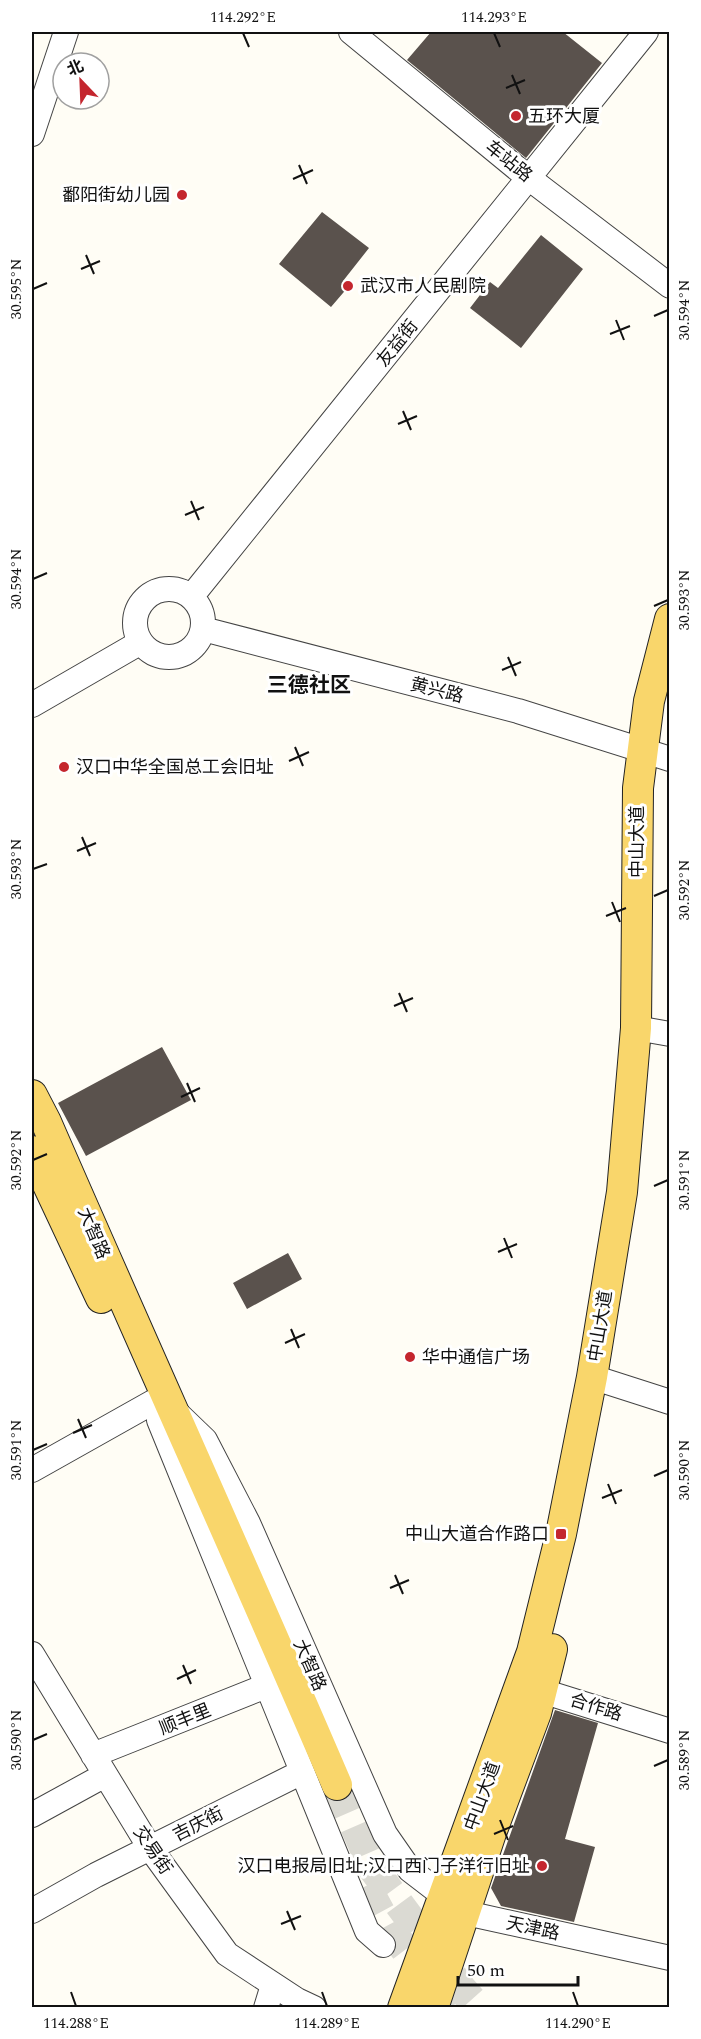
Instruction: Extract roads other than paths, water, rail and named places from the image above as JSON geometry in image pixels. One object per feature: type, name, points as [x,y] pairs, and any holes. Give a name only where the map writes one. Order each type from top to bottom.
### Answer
[{"type":"main road","name":"中山大道","points":[[655,754],[649,701],[669,620]]},
{"type":"main road","name":"中山大道","points":[[403,2007],[455,1905],[532,1689],[532,1653],[601,1381],[621,1192],[652,1031],[638,788],[655,754],[669,682]]},
{"type":"main road","name":"大智路","points":[[32,1095],[50,1132],[160,1409],[252,1622],[272,1683],[320,1781]]},
{"type":"main road","name":"大智路","points":[[32,1151],[160,1409],[245,1571],[320,1781]]},
{"type":"main road","name":"中山大道","points":[[433,2007],[455,1905]]},
{"type":"street","points":[[32,134],[66,32]]},
{"type":"street","name":"车站路","points":[[351,32],[530,179],[669,286]]},
{"type":"street","name":"友益街","points":[[191,597],[530,179],[646,32]]},
{"type":"street","points":[[169,590],[191,597],[199,606],[203,629],[193,647],[183,654],[172,657],[150,651],[141,642],[136,628],[136,616],[149,597],[169,590]]},
{"type":"street","name":"黄兴路","points":[[203,629],[518,711],[655,754]]},
{"type":"street","points":[[32,705],[141,642]]},
{"type":"street","points":[[601,1381],[669,1402]]},
{"type":"street","points":[[32,1470],[160,1409]]},
{"type":"street","name":"大智路","points":[[160,1409],[205,1440],[248,1523],[385,1834],[410,1870],[455,1905]]},
{"type":"street","name":"交易街","points":[[32,1654],[150,1848],[227,1954],[269,1996],[314,2007]]},
{"type":"street","name":"顺丰里","points":[[32,1815],[99,1765],[272,1683]]},
{"type":"street","name":"合作路","points":[[532,1689],[669,1731]]},
{"type":"street","name":"大智路","points":[[320,1781],[367,1932],[383,1945]]},
{"type":"street","name":"吉庆街","points":[[32,1911],[150,1848],[320,1781]]},
{"type":"street","name":"天津路","points":[[455,1905],[669,1958]]},
{"type":"tunnel","points":[[337,1785],[374,1870],[461,1988],[479,2008]]},
{"type":"tunnel","points":[[366,1886],[388,1927],[450,2008]]},
{"type":"place","name":"五环大厦","points":[[516,116]]},
{"type":"place","name":"鄱阳街幼儿园","points":[[182,195]]},
{"type":"place","name":"武汉市人民剧院","points":[[348,286]]},
{"type":"place","name":"汉口中华全国总工会旧址","points":[[64,767]]},
{"type":"place","name":"华中通信广场","points":[[410,1357]]},
{"type":"place","name":"中山大道合作路口","points":[[561,1534]]},
{"type":"place","name":"汉口电报局旧址;汉口西门子洋行旧址","points":[[542,1866]]},
{"type":"district","name":"三德社区","points":[[309,685]]}]
